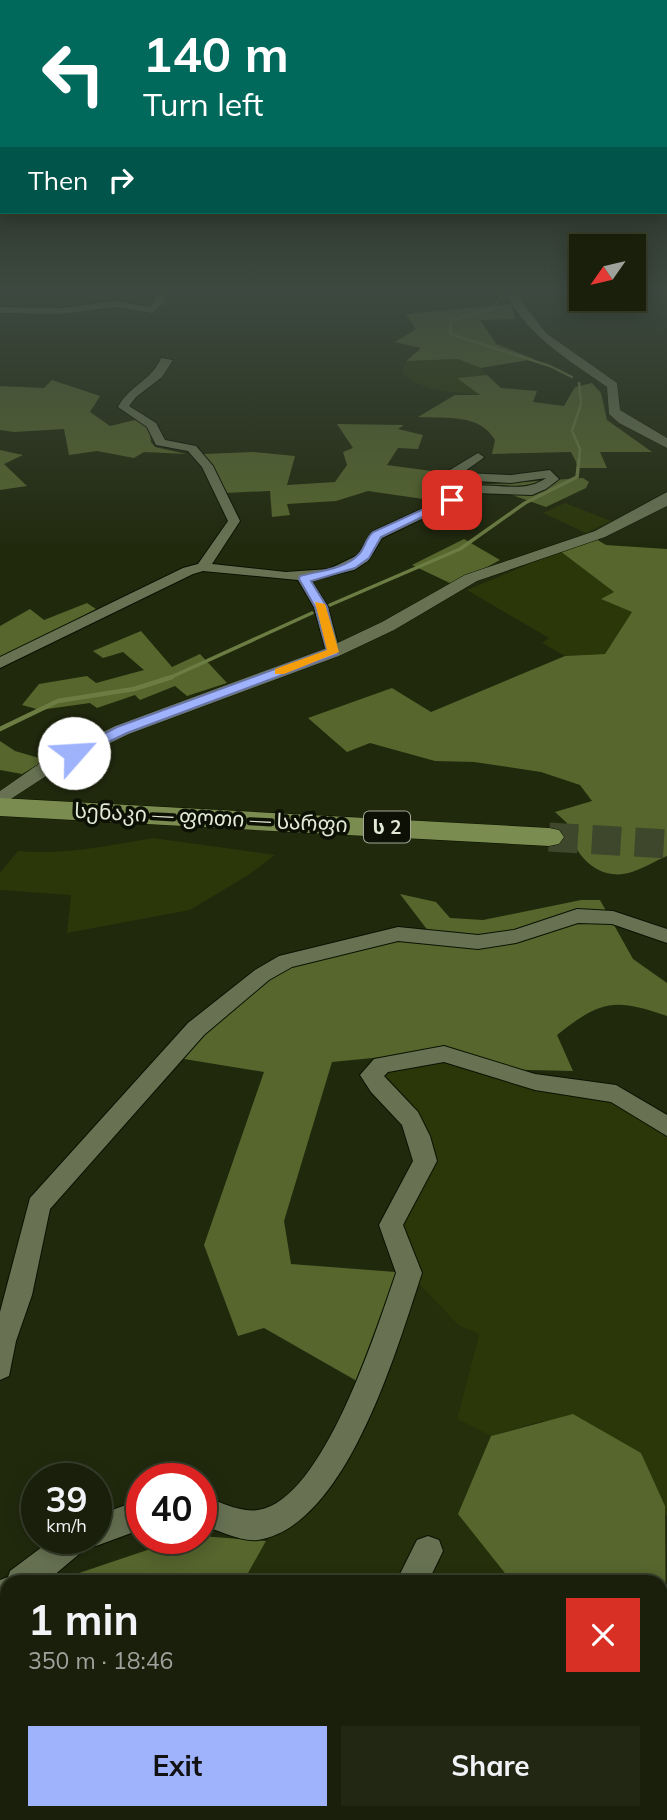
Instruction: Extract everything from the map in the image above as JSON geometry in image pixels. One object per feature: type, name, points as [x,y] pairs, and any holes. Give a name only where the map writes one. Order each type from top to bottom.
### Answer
[{"type":"highway","name":"სენაკი — ფოთი — სარფი","points":[[0,807],[549,837]]},
{"type":"street","points":[[156,378],[125,401],[123,407],[152,425],[160,443],[192,448],[212,477],[234,521],[203,567]]},
{"type":"street","points":[[601,378],[613,386],[614,411],[624,420],[667,444]]},
{"type":"street","points":[[0,663],[116,604],[203,567],[304,579],[351,565],[365,556],[372,539],[377,535],[473,490],[486,486],[520,494],[553,479],[544,472],[511,479],[458,479],[449,476],[478,457]]},
{"type":"street","points":[[0,800],[50,765],[122,730],[333,652],[387,626],[471,579],[561,548],[619,524],[663,502],[667,496]]},
{"type":"street","points":[[304,579],[321,607],[333,652]]},
{"type":"street","points":[[0,1367],[3,1341],[19,1295],[39,1205],[196,1029],[262,975],[286,961],[398,934],[478,942],[516,936],[577,916],[613,918],[667,936]]},
{"type":"street","points":[[217,1514],[257,1525],[278,1520],[308,1494],[331,1465],[369,1388],[409,1273],[391,1225],[425,1161],[419,1134],[406,1114],[377,1087],[371,1075],[382,1065],[444,1055],[535,1082],[616,1094],[667,1127]]},
{"type":"street","points":[[415,1575],[428,1550]]},
{"type":"street","points":[[30,1575],[58,1554]]},
{"type":"shaded area","points":[[408,378],[459,378],[481,395],[430,388]]},
{"type":"shaded area","points":[[457,378],[490,378],[501,388],[537,391],[533,402],[564,406],[575,387],[592,383],[601,393],[607,420],[652,452],[600,452],[607,468],[579,468],[571,452],[492,454],[495,440],[480,425],[461,419],[418,417],[455,395],[480,395]]},
{"type":"shaded area","points":[[52,380],[100,396],[90,412],[110,426],[139,419],[149,426],[151,442],[155,447],[186,454],[144,452],[134,458],[97,451],[69,455],[64,429],[14,432],[0,430],[0,386],[44,388]]},
{"type":"shaded area","points":[[337,424],[404,425],[398,429],[423,435],[418,449],[398,448],[387,465],[439,472],[433,478],[465,486],[583,478],[589,482],[586,488],[546,507],[490,487],[444,502],[368,491],[336,501],[287,504],[290,515],[272,517],[270,491],[225,493],[203,454],[253,452],[295,456],[287,485],[335,482],[347,465],[343,452],[353,448]]},
{"type":"shaded area","points":[[0,450],[23,455],[4,464],[27,486],[0,490]]},
{"type":"shaded area","points":[[565,503],[611,521],[586,533],[543,513]]},
{"type":"shaded area","points":[[464,539],[500,560],[454,585],[412,565]]},
{"type":"shaded area","points":[[596,539],[606,545],[667,549],[667,856],[632,872],[620,874],[598,870],[581,855],[574,845],[567,823],[555,812],[592,801],[580,785],[541,772],[474,762],[435,761],[370,743],[347,752],[308,718],[392,688],[431,712],[565,656],[605,654],[632,612],[601,599],[614,592],[560,551]]},
{"type":"shaded area","points":[[560,551],[614,592],[602,599],[633,612],[605,654],[565,656],[542,643],[549,638],[467,590]]},
{"type":"shaded area","points":[[87,603],[96,609],[0,660],[0,626],[30,609],[44,620]]},
{"type":"shaded area","points":[[141,631],[172,667],[200,654],[227,683],[187,696],[175,686],[140,700],[135,695],[97,708],[90,703],[40,710],[22,705],[39,684],[87,676],[96,683],[144,670],[123,652],[103,658],[93,651]]},
{"type":"shaded area","points":[[0,741],[15,751],[46,760],[22,774],[0,770]]},
{"type":"shaded area","points":[[153,838],[275,855],[250,874],[190,910],[67,933],[71,895],[0,890],[0,873],[18,851],[69,851]]},
{"type":"shaded area","points":[[400,894],[436,902],[450,918],[483,920],[581,900],[600,900],[633,959],[667,983],[667,1016],[621,1005],[597,1009],[585,1015],[557,1035],[573,1071],[487,1069],[444,1054],[382,1065],[383,1057],[332,1062],[284,1221],[291,1264],[409,1273],[369,1388],[264,1328],[238,1336],[204,1245],[264,1072],[172,1057],[262,975],[398,934],[432,936]]},
{"type":"shaded area","points":[[444,1054],[577,1086],[667,1127],[667,1517],[641,1453],[543,1421],[491,1436],[457,1419],[479,1334],[458,1325],[409,1273],[391,1225],[425,1161],[419,1134],[378,1087],[382,1065]]},
{"type":"shaded area","points":[[409,1273],[458,1325],[479,1333],[457,1419],[491,1436],[458,1514],[506,1575],[247,1575],[278,1520],[308,1494]]},
{"type":"shaded area","points":[[573,1414],[641,1453],[665,1506],[665,1575],[506,1575],[458,1514],[491,1436]]},
{"type":"shaded area","points":[[217,1537],[266,1541],[247,1575],[76,1575],[135,1554],[217,1554]]},
{"type":"waterway","points":[[579,383],[581,404],[572,431],[580,449],[579,461]]},
{"type":"waterway","points":[[330,605],[460,549],[525,503],[577,477],[579,459]]},
{"type":"waterway","points":[[170,678],[312,613]]},
{"type":"waterway","points":[[0,729],[58,701],[134,689],[170,678]]},
{"type":"tunnel","points":[[549,837],[667,844]]},
{"type":"slow traffic","points":[[280,671],[333,652],[320,604]]},
{"type":"route","points":[[74,753],[122,730],[333,652],[321,607],[313,588],[304,579],[351,565],[365,556],[369,543],[377,535],[452,500]]}]
